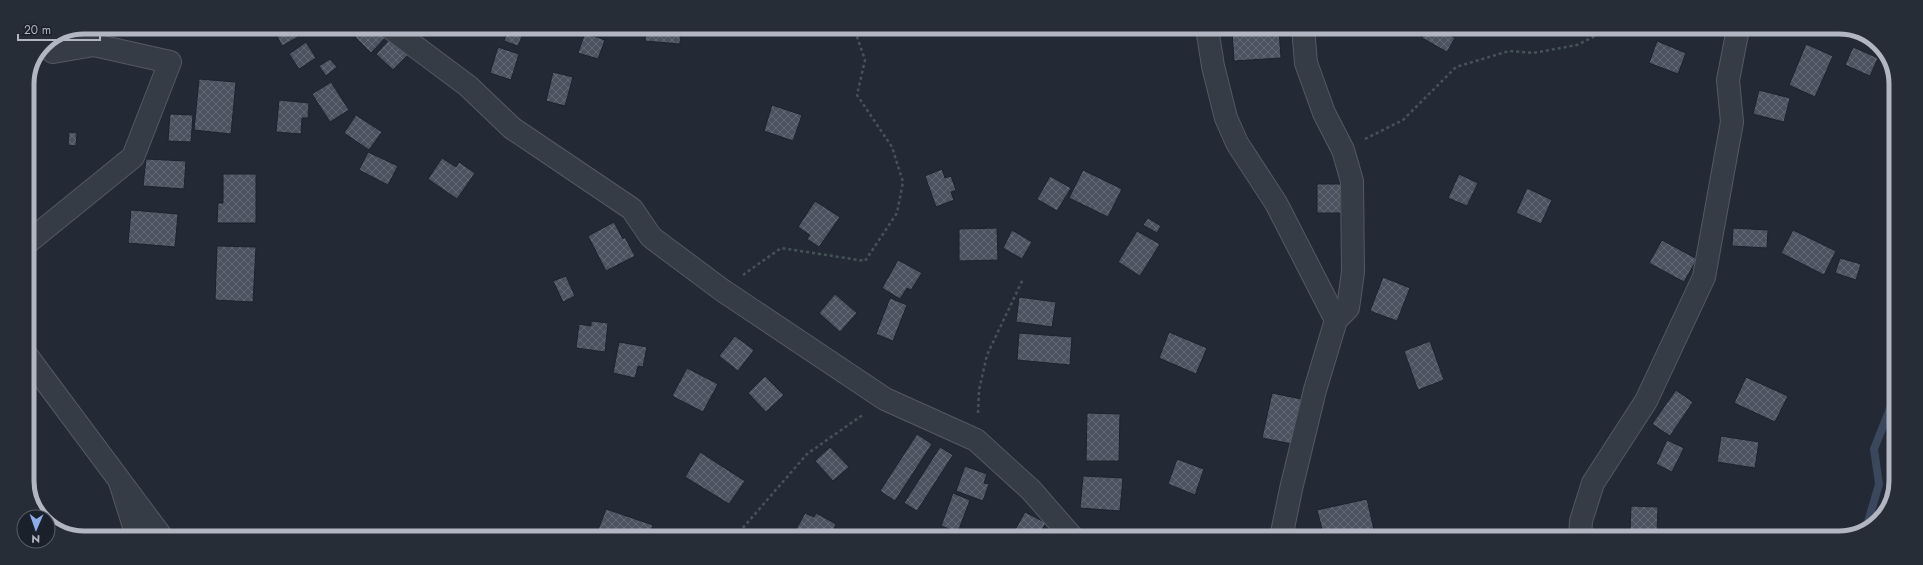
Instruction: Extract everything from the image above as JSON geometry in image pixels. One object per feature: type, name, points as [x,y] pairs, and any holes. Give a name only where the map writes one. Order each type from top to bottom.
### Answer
[{"type":"street","points":[[398,34],[468,86],[512,128],[632,210],[651,237],[722,290],[885,399],[976,440],[1031,490],[1067,531]]},
{"type":"street","points":[[1208,34],[1213,66],[1226,118],[1237,143],[1276,203],[1336,320]]},
{"type":"street","points":[[1282,531],[1313,398],[1336,320],[1348,308],[1353,272],[1352,181],[1343,150],[1324,113],[1306,63],[1304,34]]},
{"type":"street","points":[[1580,531],[1581,521],[1592,482],[1646,401],[1704,277],[1732,122],[1728,80],[1737,34]]},
{"type":"street","points":[[34,237],[133,157],[170,62],[94,45],[53,52]]},
{"type":"street","points":[[34,365],[157,531]]},
{"type":"street","points":[[119,480],[135,531]]},
{"type":"path","points":[[722,290],[781,248],[865,261],[897,213],[903,182],[892,147],[857,95],[865,60],[856,34]]},
{"type":"path","points":[[1343,150],[1403,120],[1456,67],[1509,51],[1533,53],[1577,46],[1600,34]]},
{"type":"path","points":[[976,440],[978,390],[987,355],[1023,279]]},
{"type":"path","points":[[740,531],[806,454],[885,399]]},
{"type":"building","points":[[281,34],[296,34],[298,37],[282,46],[277,36]]},
{"type":"building","points":[[358,34],[383,34],[386,37],[371,53],[355,37]]},
{"type":"building","points":[[506,34],[523,34],[518,46],[504,41]]},
{"type":"building","points":[[585,34],[605,40],[598,59],[578,53]]},
{"type":"building","points":[[646,34],[681,34],[680,44],[645,41]]},
{"type":"building","points":[[1232,34],[1279,34],[1281,58],[1234,61]]},
{"type":"building","points":[[1424,34],[1448,34],[1455,38],[1447,52],[1422,38]]},
{"type":"building","points":[[391,38],[408,55],[393,70],[376,54]]},
{"type":"building","points":[[1657,41],[1686,53],[1678,74],[1649,63]]},
{"type":"building","points":[[306,42],[316,58],[299,69],[289,54]]},
{"type":"building","points":[[1806,44],[1833,56],[1815,97],[1789,85]]},
{"type":"building","points":[[498,47],[519,54],[511,80],[490,73]]},
{"type":"building","points":[[1853,47],[1878,58],[1870,76],[1845,65]]},
{"type":"building","points":[[330,59],[337,67],[326,76],[319,66]]},
{"type":"building","points":[[553,72],[573,77],[565,106],[546,101]]},
{"type":"building","points":[[199,79],[236,82],[231,134],[194,130]]},
{"type":"building","points":[[331,82],[349,110],[330,122],[312,94]]},
{"type":"building","points":[[1759,90],[1790,98],[1784,122],[1753,114]]},
{"type":"building","points":[[279,100],[309,103],[308,118],[302,118],[301,134],[276,132]]},
{"type":"building","points":[[772,105],[802,115],[793,141],[764,131]]},
{"type":"building","points":[[170,114],[193,115],[191,142],[168,141]]},
{"type":"building","points":[[356,115],[382,132],[369,150],[344,133]]},
{"type":"building","points":[[69,132],[77,133],[76,146],[68,145]]},
{"type":"building","points":[[368,152],[398,166],[388,185],[359,170]]},
{"type":"building","points":[[442,158],[456,167],[459,162],[475,173],[457,199],[428,179]]},
{"type":"building","points":[[146,159],[186,161],[184,189],[143,186]]},
{"type":"building","points":[[942,169],[945,178],[951,176],[956,190],[951,192],[954,200],[936,207],[925,176]]},
{"type":"building","points":[[1083,170],[1122,189],[1108,217],[1069,198]]},
{"type":"building","points":[[223,174],[256,174],[256,223],[217,223],[218,203],[223,203]]},
{"type":"building","points":[[1459,174],[1478,183],[1467,206],[1448,198]]},
{"type":"building","points":[[1050,176],[1071,188],[1057,211],[1037,199]]},
{"type":"building","points":[[1317,184],[1341,184],[1341,213],[1317,213]]},
{"type":"building","points":[[1527,188],[1552,200],[1541,224],[1516,213]]},
{"type":"building","points":[[815,201],[840,217],[819,247],[807,239],[810,235],[798,227]]},
{"type":"building","points":[[131,210],[178,214],[175,247],[128,243]]},
{"type":"building","points":[[1148,218],[1161,226],[1157,233],[1143,225]]},
{"type":"building","points":[[614,222],[623,239],[625,237],[635,256],[606,271],[588,236]]},
{"type":"building","points":[[997,228],[998,260],[959,261],[959,229]]},
{"type":"building","points":[[1733,228],[1768,230],[1767,248],[1732,246]]},
{"type":"building","points":[[1012,230],[1032,242],[1022,259],[1003,248]]},
{"type":"building","points":[[1793,230],[1836,251],[1824,275],[1781,253]]},
{"type":"building","points":[[1137,231],[1160,244],[1140,276],[1118,262]]},
{"type":"building","points":[[1662,240],[1697,259],[1684,282],[1649,263]]},
{"type":"building","points":[[217,246],[256,247],[253,302],[215,300]]},
{"type":"building","points":[[1840,258],[1861,264],[1856,280],[1835,273]]},
{"type":"building","points":[[898,260],[922,273],[911,290],[907,288],[900,299],[882,288]]},
{"type":"building","points":[[566,276],[575,296],[563,302],[553,281]]},
{"type":"building","points":[[1383,277],[1410,288],[1397,321],[1370,311]]},
{"type":"building","points":[[835,294],[857,313],[840,332],[819,313]]},
{"type":"building","points":[[1019,297],[1056,302],[1052,327],[1016,322]]},
{"type":"building","points":[[890,298],[907,305],[893,341],[876,334]]},
{"type":"building","points":[[591,321],[608,323],[605,352],[576,348],[579,324],[591,326]]},
{"type":"building","points":[[1169,332],[1207,348],[1196,374],[1159,358]]},
{"type":"building","points":[[1019,333],[1072,337],[1070,365],[1017,360]]},
{"type":"building","points":[[735,336],[754,350],[738,371],[719,356]]},
{"type":"building","points":[[1430,341],[1444,380],[1418,390],[1404,351]]},
{"type":"building","points":[[619,342],[647,347],[643,367],[638,366],[635,378],[613,373]]},
{"type":"building","points":[[687,368],[718,384],[703,412],[672,396]]},
{"type":"building","points":[[765,376],[784,395],[766,412],[748,393]]},
{"type":"building","points":[[1746,377],[1788,396],[1775,422],[1734,403]]},
{"type":"building","points":[[1676,390],[1693,402],[1670,436],[1652,424]]},
{"type":"building","points":[[1272,393],[1306,400],[1297,445],[1262,438]]},
{"type":"building","points":[[1087,413],[1120,414],[1119,461],[1086,461]]},
{"type":"building","points":[[917,434],[932,444],[895,501],[880,491]]},
{"type":"building","points":[[1721,436],[1759,442],[1755,468],[1717,462]]},
{"type":"building","points":[[1667,440],[1684,448],[1672,472],[1656,464]]},
{"type":"building","points":[[830,447],[849,467],[833,481],[815,461]]},
{"type":"building","points":[[940,447],[953,455],[917,511],[904,503]]},
{"type":"building","points":[[700,452],[745,481],[729,504],[685,477]]},
{"type":"building","points":[[1177,459],[1204,469],[1195,495],[1168,484]]},
{"type":"building","points":[[965,466],[987,474],[984,483],[989,484],[983,501],[956,491]]},
{"type":"building","points":[[1083,476],[1123,478],[1120,511],[1080,508]]},
{"type":"building","points":[[953,493],[970,500],[958,531],[941,526]]},
{"type":"building","points":[[1367,499],[1374,531],[1322,531],[1317,510]]},
{"type":"building","points":[[1631,506],[1658,507],[1657,531],[1630,531]]},
{"type":"building","points":[[606,509],[653,525],[651,531],[598,530]]},
{"type":"building","points":[[1025,512],[1046,523],[1041,531],[1014,531]]},
{"type":"building","points":[[805,513],[814,517],[816,513],[836,524],[833,531],[795,531]]},
{"type":"waterway","points":[[1868,522],[1879,484],[1874,449],[1889,411]]}]
